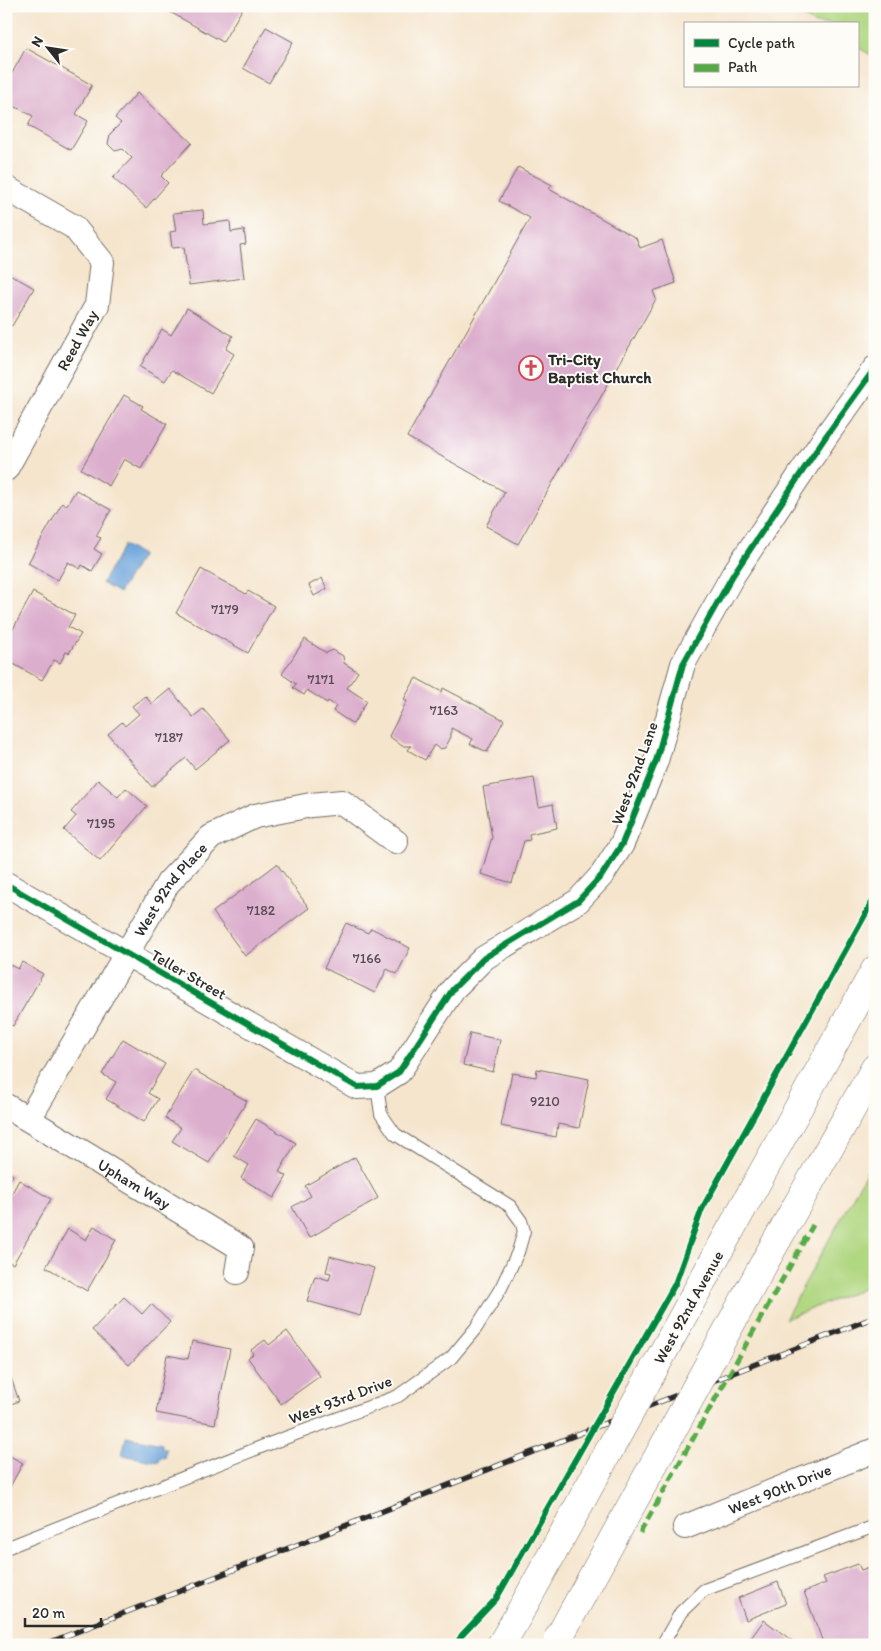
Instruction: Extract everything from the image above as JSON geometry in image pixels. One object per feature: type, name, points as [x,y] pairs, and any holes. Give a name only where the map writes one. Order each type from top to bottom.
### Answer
[{"type":"main road","name":"West 92nd Avenue","points":[[501,1645],[875,970]]},
{"type":"main road","points":[[556,1642],[768,1256],[875,1068]]},
{"type":"street","name":"Reed Way","points":[[6,188],[74,227],[102,262],[97,305],[6,469]]},
{"type":"street","name":"West 92nd Lane","points":[[367,1086],[400,1072],[453,989],[484,958],[578,901],[602,875],[622,844],[656,761],[683,664],[733,575],[826,436],[875,368]]},
{"type":"street","name":"West 92nd Place","points":[[29,1120],[168,883],[211,837],[255,816],[310,805],[342,802],[396,842]]},
{"type":"street","name":"Teller Street","points":[[6,884],[126,953],[367,1086]]},
{"type":"street","name":"Upham Way","points":[[6,1106],[241,1248],[237,1272]]},
{"type":"street","name":"West 90th Drive","points":[[685,1527],[875,1450]]},
{"type":"lane","name":"West 93rd Drive","points":[[6,1548],[266,1445],[398,1396],[451,1358],[476,1328],[501,1288],[518,1252],[524,1231],[521,1221],[510,1206],[395,1134],[381,1114],[367,1086]]},
{"type":"lane","points":[[662,1645],[681,1612],[704,1590],[875,1526]]},
{"type":"green space","points":[[785,6],[875,6],[875,57],[858,48],[858,22],[812,22]]},
{"type":"green space","points":[[875,1157],[875,1284],[785,1319]]},
{"type":"water","points":[[124,545],[142,555],[119,593],[102,583]]},
{"type":"water","points":[[126,1437],[162,1444],[162,1448],[166,1448],[165,1458],[160,1457],[159,1462],[122,1455]]},
{"type":"building","points":[[173,6],[244,6],[223,42],[170,12]]},
{"type":"building","points":[[266,27],[293,42],[269,83],[243,68]]},
{"type":"building","points":[[26,48],[92,85],[76,114],[88,121],[71,150],[28,126],[33,116],[6,102],[6,84]]},
{"type":"building","points":[[137,93],[192,143],[161,176],[168,183],[146,208],[113,178],[132,158],[123,149],[115,151],[108,144],[110,134],[121,123],[115,118]]},
{"type":"building","name":"Tri-City Baptist Church","points":[[518,167],[552,185],[549,189],[636,238],[640,248],[662,240],[676,283],[653,291],[656,299],[518,544],[486,526],[505,492],[407,437],[530,218],[499,201]]},
{"type":"building","points":[[203,210],[204,224],[230,221],[231,232],[244,230],[246,244],[240,245],[244,278],[189,285],[184,247],[172,248],[170,232],[176,231],[173,213]]},
{"type":"building","points":[[6,272],[34,288],[12,326],[6,322]]},
{"type":"building","points":[[187,308],[233,336],[226,349],[234,354],[211,393],[172,370],[165,381],[140,367],[162,329],[171,335]]},
{"type":"building","points":[[124,395],[143,406],[141,409],[167,424],[141,469],[124,459],[109,486],[81,469]]},
{"type":"building","points":[[76,490],[111,510],[96,536],[101,538],[94,549],[102,554],[92,571],[82,565],[80,569],[68,562],[58,580],[28,563],[62,503],[66,506]]},
{"type":"building","points":[[201,569],[246,594],[248,591],[274,606],[248,653],[176,613]]},
{"type":"building","points":[[322,578],[327,589],[314,596],[309,585]]},
{"type":"building","points":[[33,592],[75,615],[68,627],[81,634],[69,653],[66,652],[60,663],[54,660],[42,680],[10,662],[6,669],[6,625],[13,629]]},
{"type":"building","points":[[305,639],[326,653],[333,650],[343,656],[344,663],[358,672],[347,688],[367,701],[353,724],[333,711],[336,706],[328,701],[327,703],[307,690],[304,695],[293,688],[296,684],[282,674]]},
{"type":"building","points":[[416,678],[442,692],[443,688],[504,720],[487,752],[470,744],[473,739],[451,728],[451,737],[445,748],[439,749],[434,745],[425,760],[408,750],[411,746],[402,746],[389,736],[407,701],[404,699]]},
{"type":"building","points":[[170,689],[193,717],[203,709],[230,740],[195,769],[186,758],[152,787],[108,734],[122,722],[125,726],[139,714],[132,706],[145,696],[152,704]]},
{"type":"building","points":[[534,778],[539,807],[553,804],[557,828],[529,834],[530,840],[524,841],[512,883],[481,874],[492,837],[483,787]]},
{"type":"building","points":[[98,780],[118,797],[126,788],[147,806],[100,861],[64,830],[76,816],[71,812]]},
{"type":"building","points":[[277,864],[309,908],[245,956],[213,912]]},
{"type":"building","points":[[346,923],[368,933],[371,928],[410,948],[397,974],[387,969],[375,993],[324,968]]},
{"type":"building","points":[[22,962],[43,974],[13,1026],[6,1023],[6,963],[18,969]]},
{"type":"building","points":[[470,1033],[500,1040],[493,1072],[463,1065]]},
{"type":"building","points":[[123,1039],[165,1064],[148,1093],[158,1099],[144,1122],[106,1099],[116,1082],[102,1074]]},
{"type":"building","points":[[537,1069],[589,1079],[579,1128],[558,1124],[556,1137],[501,1126],[512,1073],[536,1077]]},
{"type":"building","points":[[194,1070],[247,1101],[209,1163],[172,1141],[181,1128],[165,1118]]},
{"type":"building","points":[[256,1119],[296,1143],[279,1172],[287,1176],[274,1198],[241,1178],[249,1165],[234,1156]]},
{"type":"building","points":[[355,1157],[378,1198],[309,1238],[292,1207],[311,1196],[305,1186]]},
{"type":"building","points":[[6,1172],[13,1175],[6,1186]]},
{"type":"building","points":[[19,1180],[51,1199],[13,1264],[6,1260],[6,1192],[11,1195]]},
{"type":"building","points":[[94,1226],[116,1240],[87,1291],[46,1267],[68,1229],[86,1240]]},
{"type":"building","points":[[330,1256],[374,1268],[360,1316],[307,1301],[315,1276],[329,1280],[331,1273],[326,1272]]},
{"type":"building","points":[[124,1297],[142,1314],[151,1304],[170,1322],[129,1365],[92,1330]]},
{"type":"building","points":[[287,1331],[320,1376],[281,1404],[248,1358],[253,1354],[251,1350],[265,1340],[269,1345]]},
{"type":"building","points":[[192,1341],[230,1349],[215,1424],[156,1413],[167,1355],[188,1359]]},
{"type":"building","points":[[6,1363],[19,1401],[6,1406]]},
{"type":"building","points":[[6,1454],[23,1463],[6,1494]]},
{"type":"building","points":[[858,1564],[861,1570],[875,1565],[875,1645],[824,1645],[804,1592],[826,1583],[823,1577]]},
{"type":"building","points":[[778,1582],[786,1604],[746,1620],[738,1598]]},
{"type":"building","points":[[764,1620],[798,1645],[746,1645]]},
{"type":"railway","points":[[43,1645],[875,1317]]},
{"type":"marked path","points":[[640,1533],[813,1225]]},
{"type":"cycle path","points":[[6,884],[357,1087],[377,1086],[399,1072],[453,989],[484,958],[578,901],[602,875],[622,844],[656,761],[683,664],[733,575],[826,436],[875,368]]},
{"type":"cycle path","points":[[456,1645],[462,1635],[496,1599],[675,1284],[702,1209],[875,897]]},
{"type":"place","name":"Tri-City Baptist Church","points":[[531,368]]}]
